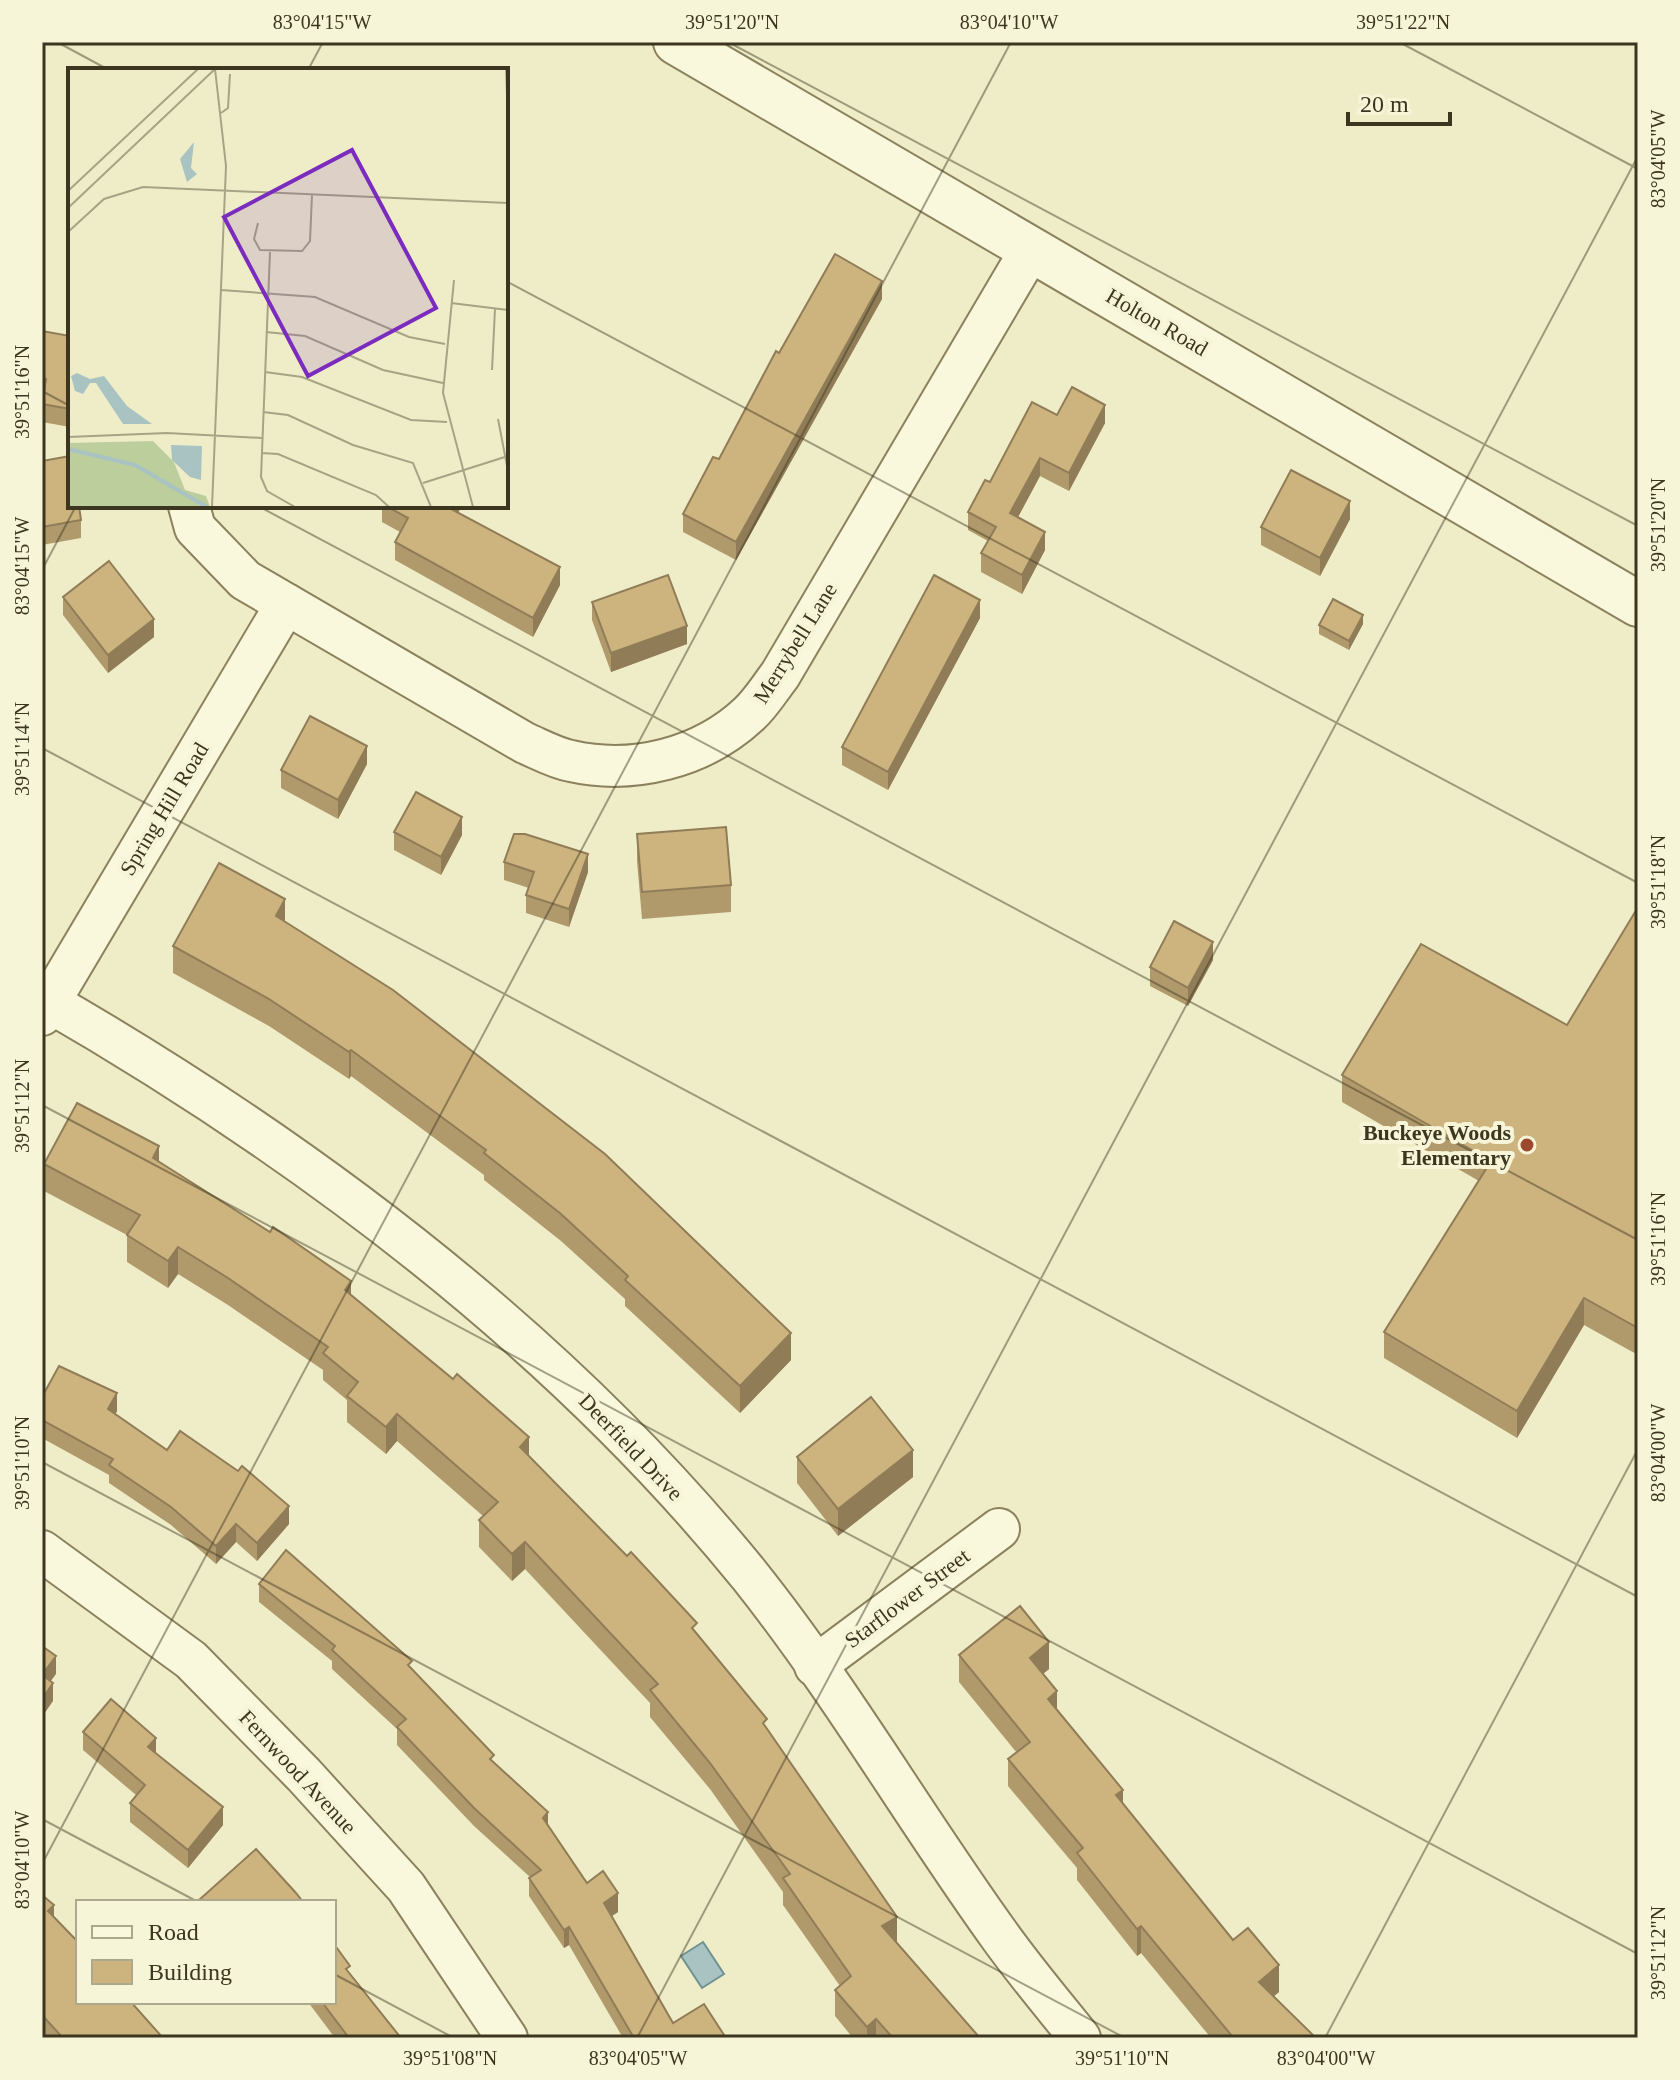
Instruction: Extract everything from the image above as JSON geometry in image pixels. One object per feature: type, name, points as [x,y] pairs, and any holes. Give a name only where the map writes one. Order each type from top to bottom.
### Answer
[{"type":"street","name":"Holton Road","points":[[676,42],[1638,604]]},
{"type":"street","name":"Merrybell Lane","points":[[190,508],[195,528],[245,580],[525,743],[569,761],[617,767],[668,760],[710,742],[750,714],[780,675],[1031,249]]},
{"type":"street","name":"Spring Hill Road","points":[[44,1005],[286,604]]},
{"type":"street","name":"Deerfield Drive","points":[[44,1005],[219,1106],[317,1174],[502,1319],[655,1469],[750,1577],[815,1666],[997,1933],[1080,2038]]},
{"type":"street","name":"Starflower Street","points":[[815,1666],[999,1529]]},
{"type":"street","name":"Fernwood Avenue","points":[[42,1551],[191,1660],[304,1775],[406,1887],[507,2038]]},
{"type":"water","points":[[703,1942],[724,1974],[702,1988],[681,1956]]},
{"type":"building","points":[[835,254],[882,281],[736,542],[683,514],[713,457],[719,459],[776,351],[779,353]]},
{"type":"building","points":[[42,331],[68,336],[68,409],[42,404],[46,379],[42,378]]},
{"type":"building","points":[[1072,387],[1105,405],[1069,473],[1040,458],[1010,513],[1045,532],[1022,575],[981,553],[996,527],[968,512],[985,480],[990,482],[1032,402],[1057,415]]},
{"type":"building","points":[[68,456],[68,508],[79,508],[81,520],[42,527],[42,461]]},
{"type":"building","points":[[1291,470],[1350,501],[1320,558],[1261,527]]},
{"type":"building","points":[[390,508],[451,508],[560,567],[533,618],[395,542],[408,518]]},
{"type":"building","points":[[109,561],[154,619],[108,655],[63,597]]},
{"type":"building","points":[[668,575],[687,626],[611,653],[592,602]]},
{"type":"building","points":[[934,575],[980,600],[888,772],[842,747]]},
{"type":"building","points":[[1333,599],[1363,615],[1349,641],[1319,625]]},
{"type":"building","points":[[310,716],[367,746],[338,800],[281,770]]},
{"type":"building","points":[[416,792],[462,817],[441,857],[394,832]]},
{"type":"building","points":[[726,827],[731,885],[642,892],[637,834]]},
{"type":"building","points":[[514,834],[525,834],[588,854],[569,909],[526,895],[534,872],[504,862]]},
{"type":"building","points":[[219,863],[285,899],[276,916],[393,990],[605,1154],[791,1333],[740,1386],[625,1280],[628,1276],[561,1214],[484,1153],[486,1150],[351,1050],[349,1052],[269,999],[173,946]]},
{"type":"building","name":"Buckeye Woods Elementary","points":[[1638,907],[1638,1328],[1584,1298],[1517,1411],[1384,1332],[1491,1161],[1342,1075],[1421,944],[1567,1025]]},
{"type":"building","points":[[1174,921],[1213,942],[1188,988],[1150,967]]},
{"type":"building","points":[[77,1103],[159,1146],[153,1158],[270,1232],[273,1227],[351,1281],[345,1290],[453,1379],[457,1374],[529,1437],[520,1447],[627,1556],[631,1552],[697,1623],[692,1628],[767,1719],[763,1723],[897,1917],[882,1926],[980,2038],[893,2038],[876,2019],[867,2027],[835,1990],[851,1976],[783,1878],[790,1874],[710,1763],[650,1690],[658,1684],[525,1542],[512,1554],[479,1520],[498,1502],[397,1414],[386,1427],[347,1396],[358,1382],[323,1353],[328,1347],[178,1247],[168,1261],[127,1235],[140,1215],[44,1164]]},
{"type":"building","points":[[59,1366],[117,1393],[108,1409],[167,1450],[180,1431],[238,1471],[242,1466],[289,1506],[257,1543],[236,1524],[216,1546],[171,1507],[109,1465],[113,1459],[42,1420],[42,1397]]},
{"type":"building","points":[[871,1397],[913,1450],[838,1509],[797,1457]]},
{"type":"building","points":[[286,1550],[412,1661],[408,1665],[494,1755],[490,1759],[548,1812],[543,1818],[587,1883],[603,1871],[618,1893],[604,1903],[673,2023],[704,2004],[726,2038],[634,2038],[569,1927],[564,1930],[529,1878],[541,1870],[474,1808],[397,1727],[406,1719],[332,1650],[335,1646],[259,1584]]},
{"type":"building","points":[[1020,1606],[1049,1642],[1030,1658],[1057,1691],[1048,1699],[1123,1790],[1116,1795],[1233,1940],[1248,1928],[1279,1965],[1259,1982],[1316,2038],[1230,2038],[1232,2036],[1141,1926],[1137,1929],[1077,1853],[1083,1848],[1008,1759],[1030,1742],[959,1655]]},
{"type":"building","points":[[42,1646],[56,1656],[42,1675]]},
{"type":"building","points":[[42,1675],[53,1683],[42,1699]]},
{"type":"building","points":[[111,1699],[156,1738],[148,1747],[223,1807],[188,1850],[130,1803],[145,1785],[83,1732]]},
{"type":"building","points":[[256,1849],[301,1900],[199,1900]]},
{"type":"building","points":[[42,1895],[54,1905],[48,1911],[76,1940],[76,2004],[133,2004],[163,2038],[63,2038],[42,2015]]},
{"type":"building","points":[[336,1947],[350,1966],[346,1969],[401,2038],[349,2038],[324,2004],[336,2004]]},
{"type":"place","name":"Buckeye Woods Elementary","points":[[1527,1145]]}]
